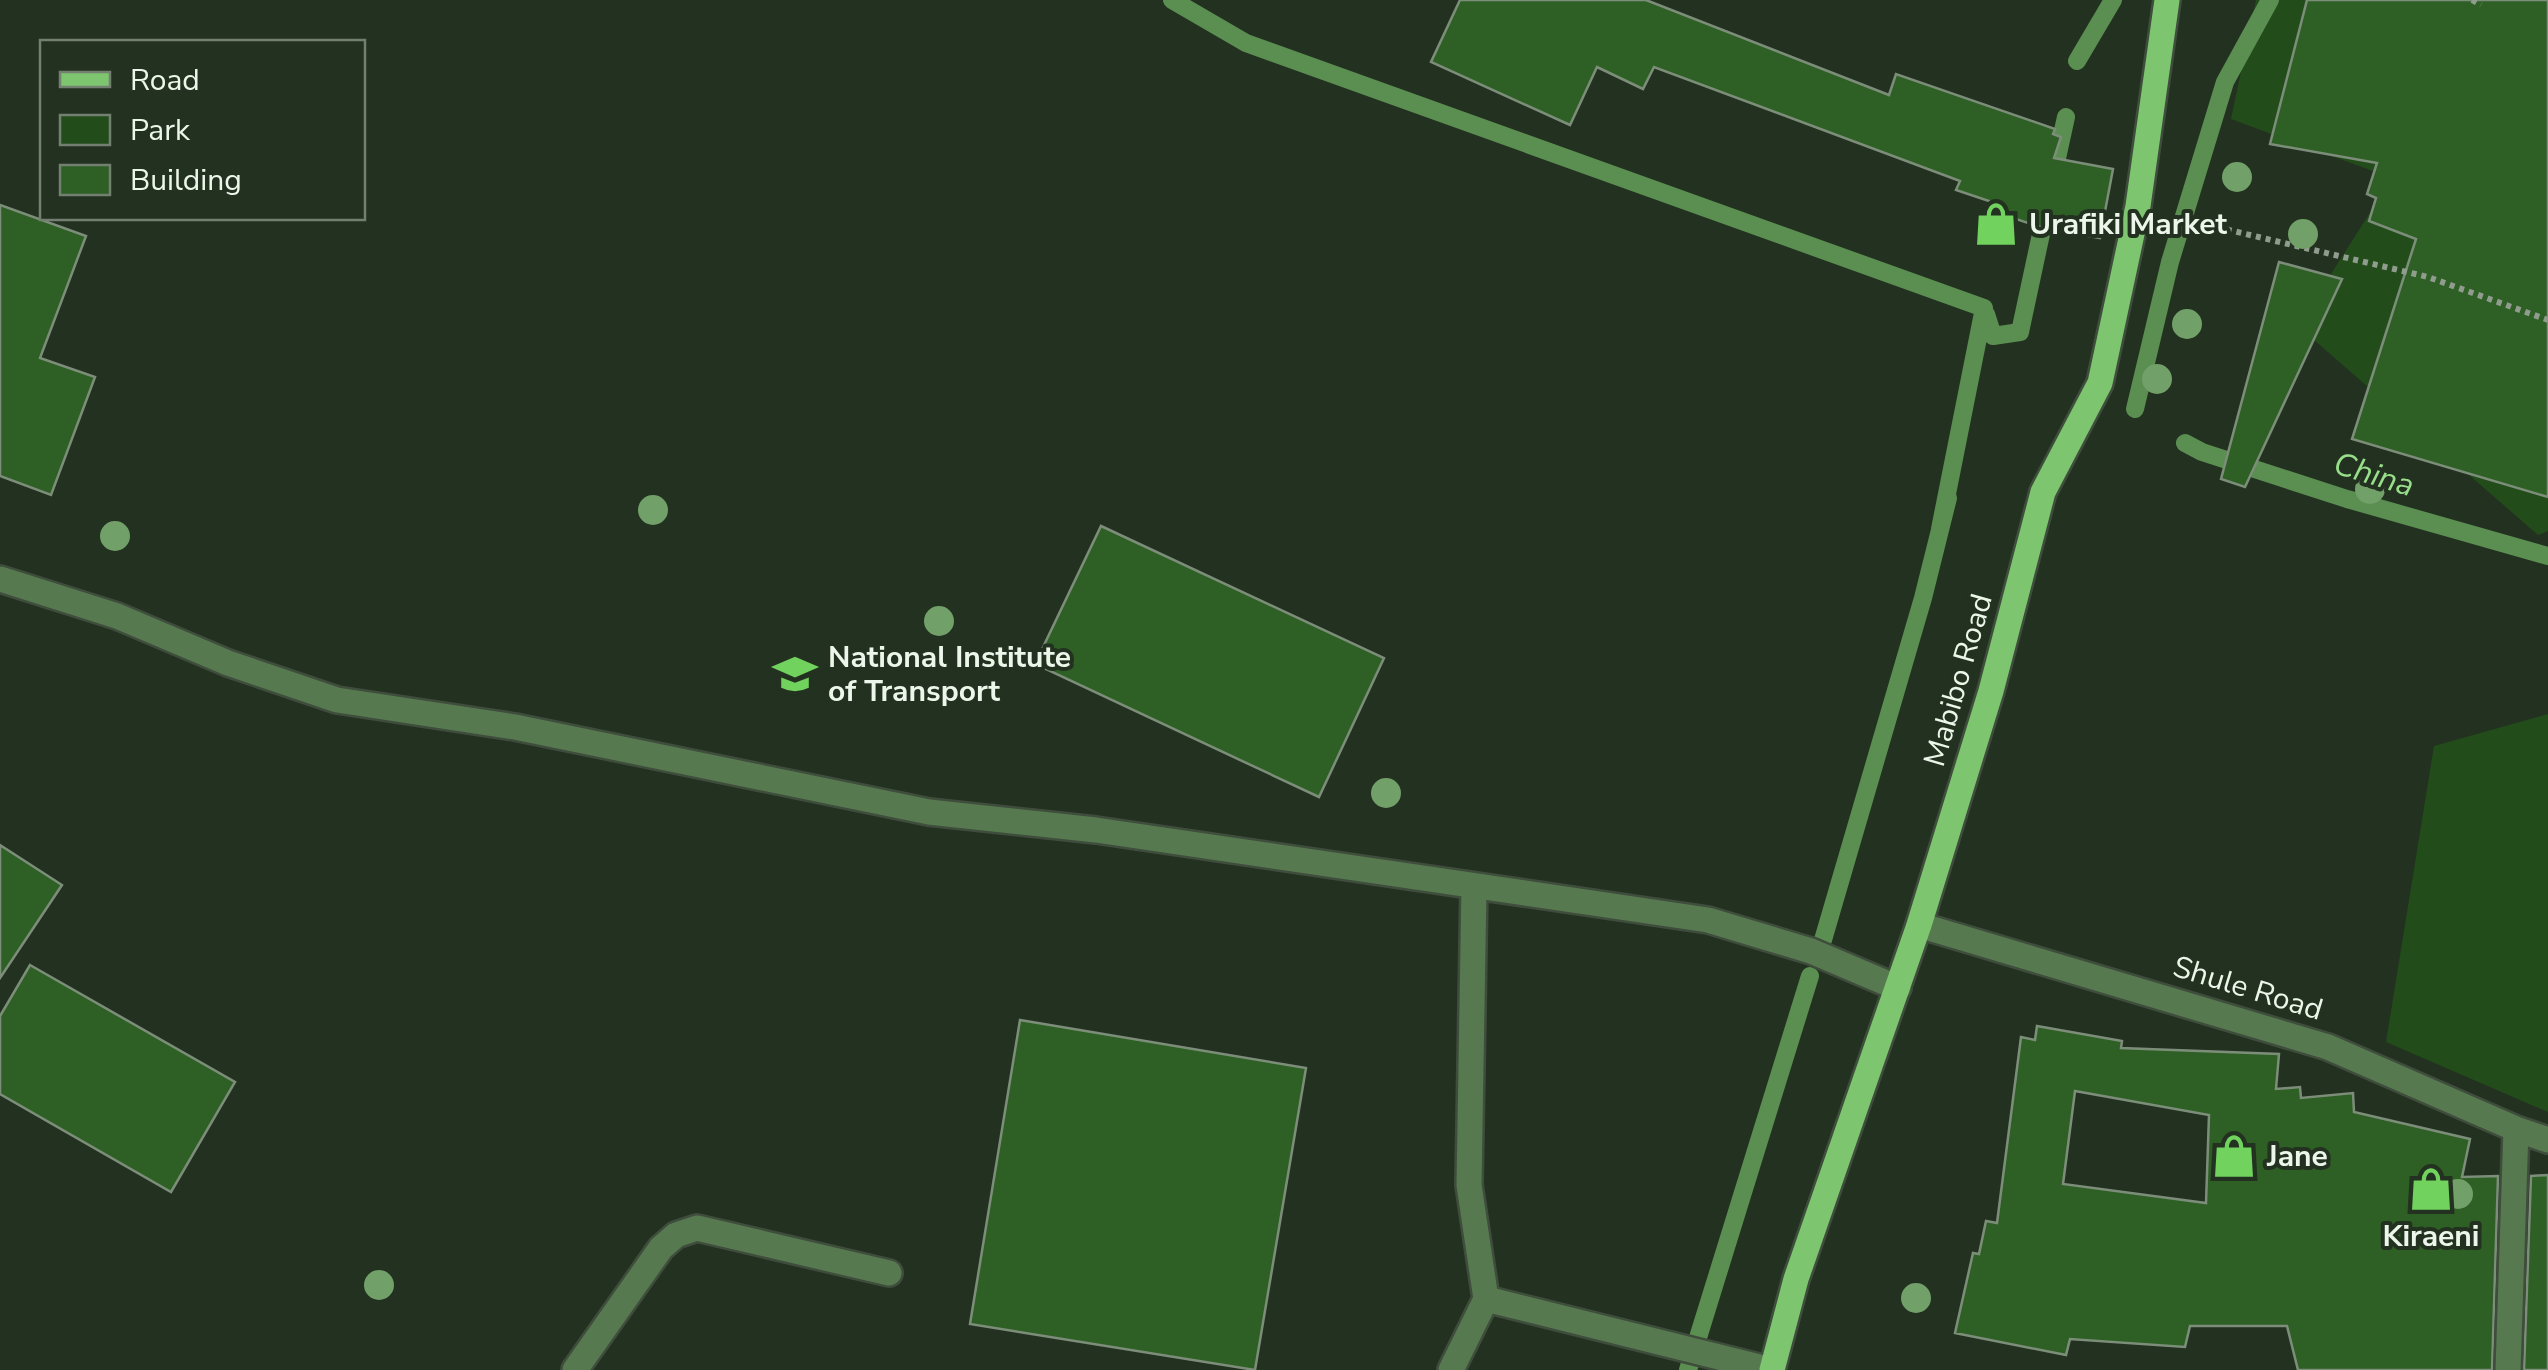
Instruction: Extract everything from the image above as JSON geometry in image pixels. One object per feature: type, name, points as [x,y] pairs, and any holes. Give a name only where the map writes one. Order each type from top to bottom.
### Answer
[{"type":"main road","name":"Mabibo Road","points":[[1771,1370],[1796,1279],[1919,925],[1991,691],[2044,492],[2100,384],[2138,206],[2167,0]]},
{"type":"street","points":[[0,580],[117,616],[228,663],[336,700],[514,726],[928,812],[1096,830],[1708,920],[1811,951],[1898,988]]},
{"type":"street","points":[[1451,1370],[1486,1299],[1469,1185],[1474,886]]},
{"type":"street","name":"Shule Road","points":[[1919,925],[2328,1047],[2548,1140]]},
{"type":"street","points":[[2508,1370],[2516,1129]]},
{"type":"street","points":[[575,1370],[661,1248],[676,1235],[697,1228],[889,1273]]},
{"type":"street","points":[[1486,1299],[1771,1370]]},
{"type":"path","points":[[2472,0],[2481,5]]},
{"type":"path","points":[[2138,206],[2210,228],[2428,277],[2548,320]]},
{"type":"green space","points":[[2256,0],[2548,0],[2548,531],[2538,535],[2298,326],[2392,178],[2231,119]]},
{"type":"green space","points":[[2548,714],[2548,1112],[2386,1042],[2434,746]]},
{"type":"building","points":[[1460,0],[1646,0],[1889,95],[1896,74],[2055,129],[2053,134],[2061,137],[2054,158],[2113,169],[2100,238],[2043,228],[1998,213],[2001,205],[1956,190],[1960,181],[1654,67],[1643,89],[1597,67],[1570,125],[1431,62]]},
{"type":"building","points":[[2307,0],[2548,0],[2548,497],[2352,439],[2416,239],[2369,221],[2376,198],[2367,194],[2377,163],[2270,144]]},
{"type":"building","points":[[0,205],[86,236],[40,358],[95,377],[51,495],[0,476]]},
{"type":"building","points":[[2279,262],[2342,279],[2245,487],[2221,479]]},
{"type":"building","points":[[1101,526],[1384,658],[1319,797],[1035,664]]},
{"type":"building","points":[[0,845],[62,885],[0,978]]},
{"type":"building","points":[[30,965],[235,1082],[171,1192],[0,1094],[0,1016]]},
{"type":"building","points":[[1020,1020],[1306,1068],[1255,1370],[970,1324]]},
{"type":"building","points":[[2037,1026],[2122,1041],[2121,1048],[2279,1054],[2276,1089],[2300,1087],[2301,1098],[2353,1093],[2354,1112],[2470,1139],[2462,1177],[2498,1176],[2492,1370],[2298,1370],[2287,1326],[2190,1326],[2185,1347],[2070,1339],[2066,1355],[1955,1333],[1973,1253],[1979,1254],[1986,1221],[1997,1223],[2021,1037],[2035,1040]],"holes":[[[2075,1091],[2209,1115],[2206,1203],[2063,1184]]]},
{"type":"building","points":[[2548,1175],[2548,1370],[2524,1370],[2531,1176]]},
{"type":"waterway","points":[[1172,0],[1246,43],[1984,308]]},
{"type":"waterway","points":[[2077,61],[2113,0]]},
{"type":"waterway","points":[[2135,409],[2170,262],[2225,82],[2270,0]]},
{"type":"waterway","points":[[2052,181],[2066,117]]},
{"type":"waterway","points":[[1986,314],[1993,336],[2020,332],[2047,206]]},
{"type":"waterway","points":[[1823,940],[1923,598],[1948,498],[1940,529],[1984,308]]},
{"type":"waterway","name":"China","points":[[2185,443],[2347,499],[2548,556]]},
{"type":"waterway","points":[[1688,1370],[1810,976]]},
{"type":"place","name":"Urafiki Market","points":[[1996,224]]},
{"type":"place","name":"National Institute of Transport","points":[[795,674]]},
{"type":"place","name":"Jane","points":[[2234,1156]]},
{"type":"place","name":"Kiraeni","points":[[2431,1189]]}]
